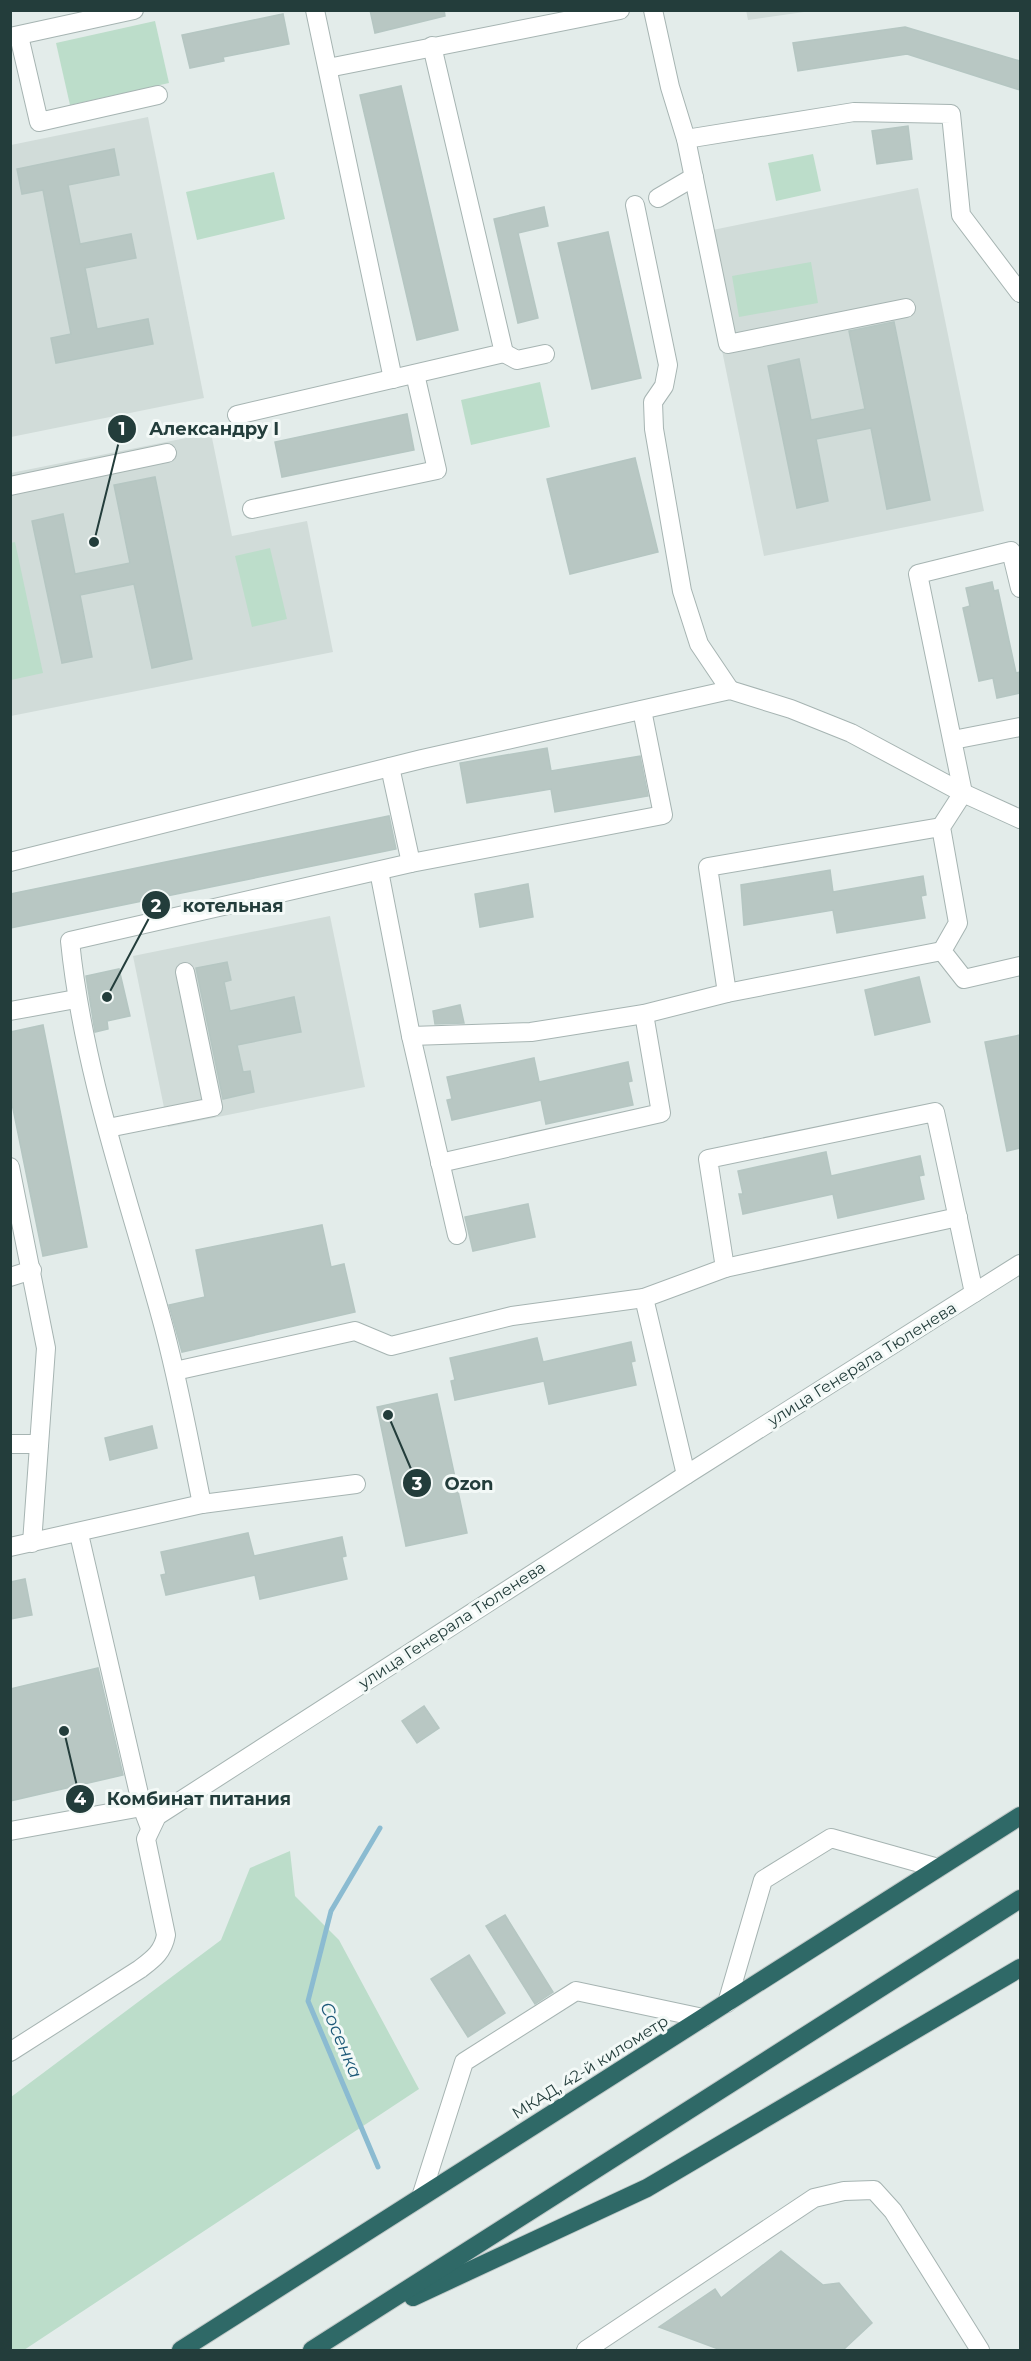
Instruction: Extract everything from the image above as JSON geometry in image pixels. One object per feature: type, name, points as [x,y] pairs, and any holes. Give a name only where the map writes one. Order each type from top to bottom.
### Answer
[{"type":"highway","name":"МКАД, 42-й километр","points":[[181,2350],[1020,1816]]},
{"type":"highway","points":[[312,2350],[1020,1899]]},
{"type":"highway","points":[[346,2329],[647,2188],[1020,1968]]},
{"type":"street","points":[[134,10],[15,37],[39,122],[158,95]]},
{"type":"street","points":[[315,10],[393,379]]},
{"type":"street","points":[[328,68],[620,10]]},
{"type":"street","points":[[653,10],[670,87],[686,139],[728,344],[906,308]]},
{"type":"street","points":[[432,46],[504,353]]},
{"type":"street","points":[[686,139],[854,112],[951,114],[961,214],[1020,293]]},
{"type":"street","points":[[658,198],[694,177]]},
{"type":"street","points":[[635,206],[668,365],[664,386],[653,402],[654,429],[681,586],[699,644],[730,690]]},
{"type":"street","points":[[237,415],[504,353],[517,360],[545,354]]},
{"type":"street","points":[[252,509],[436,470],[415,374]]},
{"type":"street","points":[[10,486],[167,453]]},
{"type":"street","points":[[411,1036],[531,1032],[644,1014],[727,993],[942,951],[958,923],[941,827],[963,793],[918,574],[1011,551],[1020,588]]},
{"type":"street","points":[[10,862],[390,767],[730,690],[791,709],[851,733],[963,793],[1020,819]]},
{"type":"street","points":[[202,1504],[174,1371],[108,1128],[76,999],[70,941],[411,863],[663,815],[642,710]]},
{"type":"street","points":[[953,740],[1020,727]]},
{"type":"street","points":[[390,767],[411,863]]},
{"type":"street","points":[[727,993],[708,867],[941,827]]},
{"type":"street","points":[[379,871],[411,1036],[457,1235]]},
{"type":"street","points":[[942,951],[964,979],[1020,966]]},
{"type":"street","points":[[108,1128],[213,1107],[185,972]]},
{"type":"street","points":[[10,1011],[76,999]]},
{"type":"street","points":[[440,1163],[661,1113],[644,1014]]},
{"type":"street","points":[[725,1268],[708,1159],[814,1135],[858,1129],[935,1112],[974,1293]]},
{"type":"street","points":[[10,1167],[46,1348],[32,1543]]},
{"type":"street","points":[[174,1371],[355,1331],[391,1346],[512,1316],[644,1298],[725,1268],[958,1217]]},
{"type":"street","name":"улица Генерала Тюленева","points":[[150,1828],[157,1816],[220,1773],[1020,1264]]},
{"type":"street","points":[[10,1277],[32,1270]]},
{"type":"street","points":[[644,1298],[686,1475]]},
{"type":"street","points":[[10,1444],[39,1444]]},
{"type":"street","points":[[10,1547],[79,1534],[202,1504],[356,1484]]},
{"type":"street","points":[[10,2052],[140,1969],[164,1946],[166,1935],[146,1839],[150,1828],[141,1807],[79,1534]]},
{"type":"street","points":[[10,1831],[141,1807]]},
{"type":"street","points":[[727,2003],[763,1880],[831,1838],[938,1869]]},
{"type":"street","points":[[421,2197],[464,2061],[576,1991],[703,2018]]},
{"type":"street","points":[[586,2350],[814,2198],[844,2191],[874,2190],[893,2211],[980,2350]]},
{"type":"shaded area","points":[[746,10],[811,10],[811,11],[748,20]]},
{"type":"shaded area","points":[[148,117],[204,398],[11,437],[11,145]]},
{"type":"shaded area","points":[[918,188],[984,511],[764,556],[698,233]]},
{"type":"shaded area","points":[[211,433],[232,536],[307,521],[333,652],[11,716],[11,473]]},
{"type":"shaded area","points":[[330,916],[365,1087],[168,1127],[133,956]]},
{"type":"green space","points":[[155,21],[169,83],[70,105],[56,43]]},
{"type":"green space","points":[[813,154],[821,191],[776,201],[768,163]]},
{"type":"green space","points":[[274,172],[285,219],[197,240],[186,192]]},
{"type":"green space","points":[[811,262],[818,303],[739,317],[732,276]]},
{"type":"green space","points":[[540,382],[550,427],[471,445],[461,400]]},
{"type":"green space","points":[[15,542],[43,673],[11,680],[10,543]]},
{"type":"green space","points":[[270,548],[287,619],[252,627],[235,556]]},
{"type":"green space","points":[[290,1851],[295,1896],[339,1940],[419,2089],[24,2350],[11,2350],[11,2097],[221,1940],[250,1868]]},
{"type":"building","points":[[370,10],[444,10],[445,16],[375,33]]},
{"type":"building","points":[[283,14],[289,44],[223,57],[224,61],[190,68],[182,35]]},
{"type":"building","points":[[905,27],[1020,61],[1020,90],[907,54],[798,71],[793,43]]},
{"type":"building","points":[[401,86],[458,330],[417,340],[360,95]]},
{"type":"building","points":[[908,126],[912,159],[877,164],[872,131]]},
{"type":"building","points":[[114,149],[119,175],[68,185],[80,244],[131,234],[136,258],[85,268],[97,329],[148,319],[153,344],[56,363],[51,338],[71,334],[43,190],[22,194],[17,169]]},
{"type":"building","points":[[544,207],[548,226],[518,233],[538,318],[518,323],[494,219]]},
{"type":"building","points":[[608,232],[641,378],[592,389],[558,243]]},
{"type":"building","points":[[894,322],[930,500],[887,509],[871,428],[816,439],[828,501],[797,508],[768,366],[799,359],[811,420],[865,409],[849,331]]},
{"type":"building","points":[[407,414],[414,450],[282,477],[275,442]]},
{"type":"building","points":[[635,458],[658,552],[570,574],[547,479]]},
{"type":"building","points":[[155,477],[192,659],[152,668],[134,584],[80,595],[92,657],[62,663],[32,521],[63,514],[75,574],[130,563],[114,485]]},
{"type":"building","points":[[992,582],[994,591],[998,590],[1016,673],[1020,672],[1020,693],[997,698],[993,678],[979,681],[963,608],[970,606],[966,588]]},
{"type":"building","points":[[547,748],[551,771],[640,756],[648,796],[555,812],[551,789],[467,803],[460,763]]},
{"type":"building","points":[[389,816],[396,849],[10,928],[10,894]]},
{"type":"building","points":[[830,870],[833,892],[923,876],[926,895],[921,896],[925,918],[837,933],[833,910],[744,925],[741,885]]},
{"type":"building","points":[[528,884],[533,917],[480,927],[475,894]]},
{"type":"building","points":[[227,962],[231,980],[224,982],[230,1011],[294,997],[301,1032],[237,1045],[243,1072],[250,1071],[254,1092],[223,1099],[196,968]]},
{"type":"building","points":[[119,969],[130,1016],[107,1021],[108,1029],[95,1032],[86,976]]},
{"type":"building","points":[[919,977],[930,1022],[875,1035],[865,990]]},
{"type":"building","points":[[460,1005],[464,1023],[435,1024],[433,1011]]},
{"type":"building","points":[[43,1025],[87,1247],[43,1256],[10,1094],[10,1032]]},
{"type":"building","points":[[1020,1035],[1020,1148],[1007,1151],[985,1042]]},
{"type":"building","points":[[534,1058],[539,1082],[628,1062],[632,1081],[628,1082],[633,1105],[546,1124],[541,1100],[452,1120],[447,1100],[452,1099],[447,1077]]},
{"type":"building","points":[[826,1152],[831,1176],[920,1156],[924,1175],[919,1176],[924,1199],[838,1218],[833,1194],[743,1214],[739,1194],[743,1194],[738,1171]]},
{"type":"building","points":[[528,1204],[535,1237],[473,1251],[465,1217]]},
{"type":"building","points":[[322,1225],[331,1267],[344,1264],[355,1312],[182,1352],[169,1305],[205,1297],[196,1250]]},
{"type":"building","points":[[537,1338],[543,1362],[631,1342],[635,1361],[631,1362],[636,1385],[549,1404],[544,1381],[455,1400],[451,1381],[455,1380],[450,1358]]},
{"type":"building","points":[[437,1394],[467,1533],[406,1546],[377,1407]]},
{"type":"building","points":[[152,1426],[157,1448],[110,1460],[105,1438]]},
{"type":"building","points":[[248,1533],[254,1556],[342,1537],[346,1556],[342,1557],[347,1579],[260,1599],[255,1575],[166,1595],[161,1575],[166,1574],[161,1552]]},
{"type":"building","points":[[25,1579],[32,1615],[10,1619],[10,1582]]},
{"type":"building","points":[[98,1668],[123,1775],[10,1801],[10,1689]]},
{"type":"building","points":[[424,1706],[439,1728],[417,1743],[402,1721]]},
{"type":"building","points":[[505,1915],[553,1992],[535,2004],[486,1926]]},
{"type":"building","points":[[469,1955],[505,2013],[468,2037],[431,1979]]},
{"type":"building","points":[[781,2251],[823,2285],[839,2283],[872,2323],[843,2350],[721,2350],[659,2327],[715,2289],[721,2298]]},
{"type":"waterway","name":"Сосенка","points":[[378,2167],[308,2001],[331,1911],[380,1828]]},
{"type":"place","name":"Александру I","points":[[94,542]]},
{"type":"place","name":"котельная","points":[[107,997]]},
{"type":"place","name":"Ozon","points":[[388,1415]]},
{"type":"place","name":"Комбинат питания","points":[[64,1731]]}]
